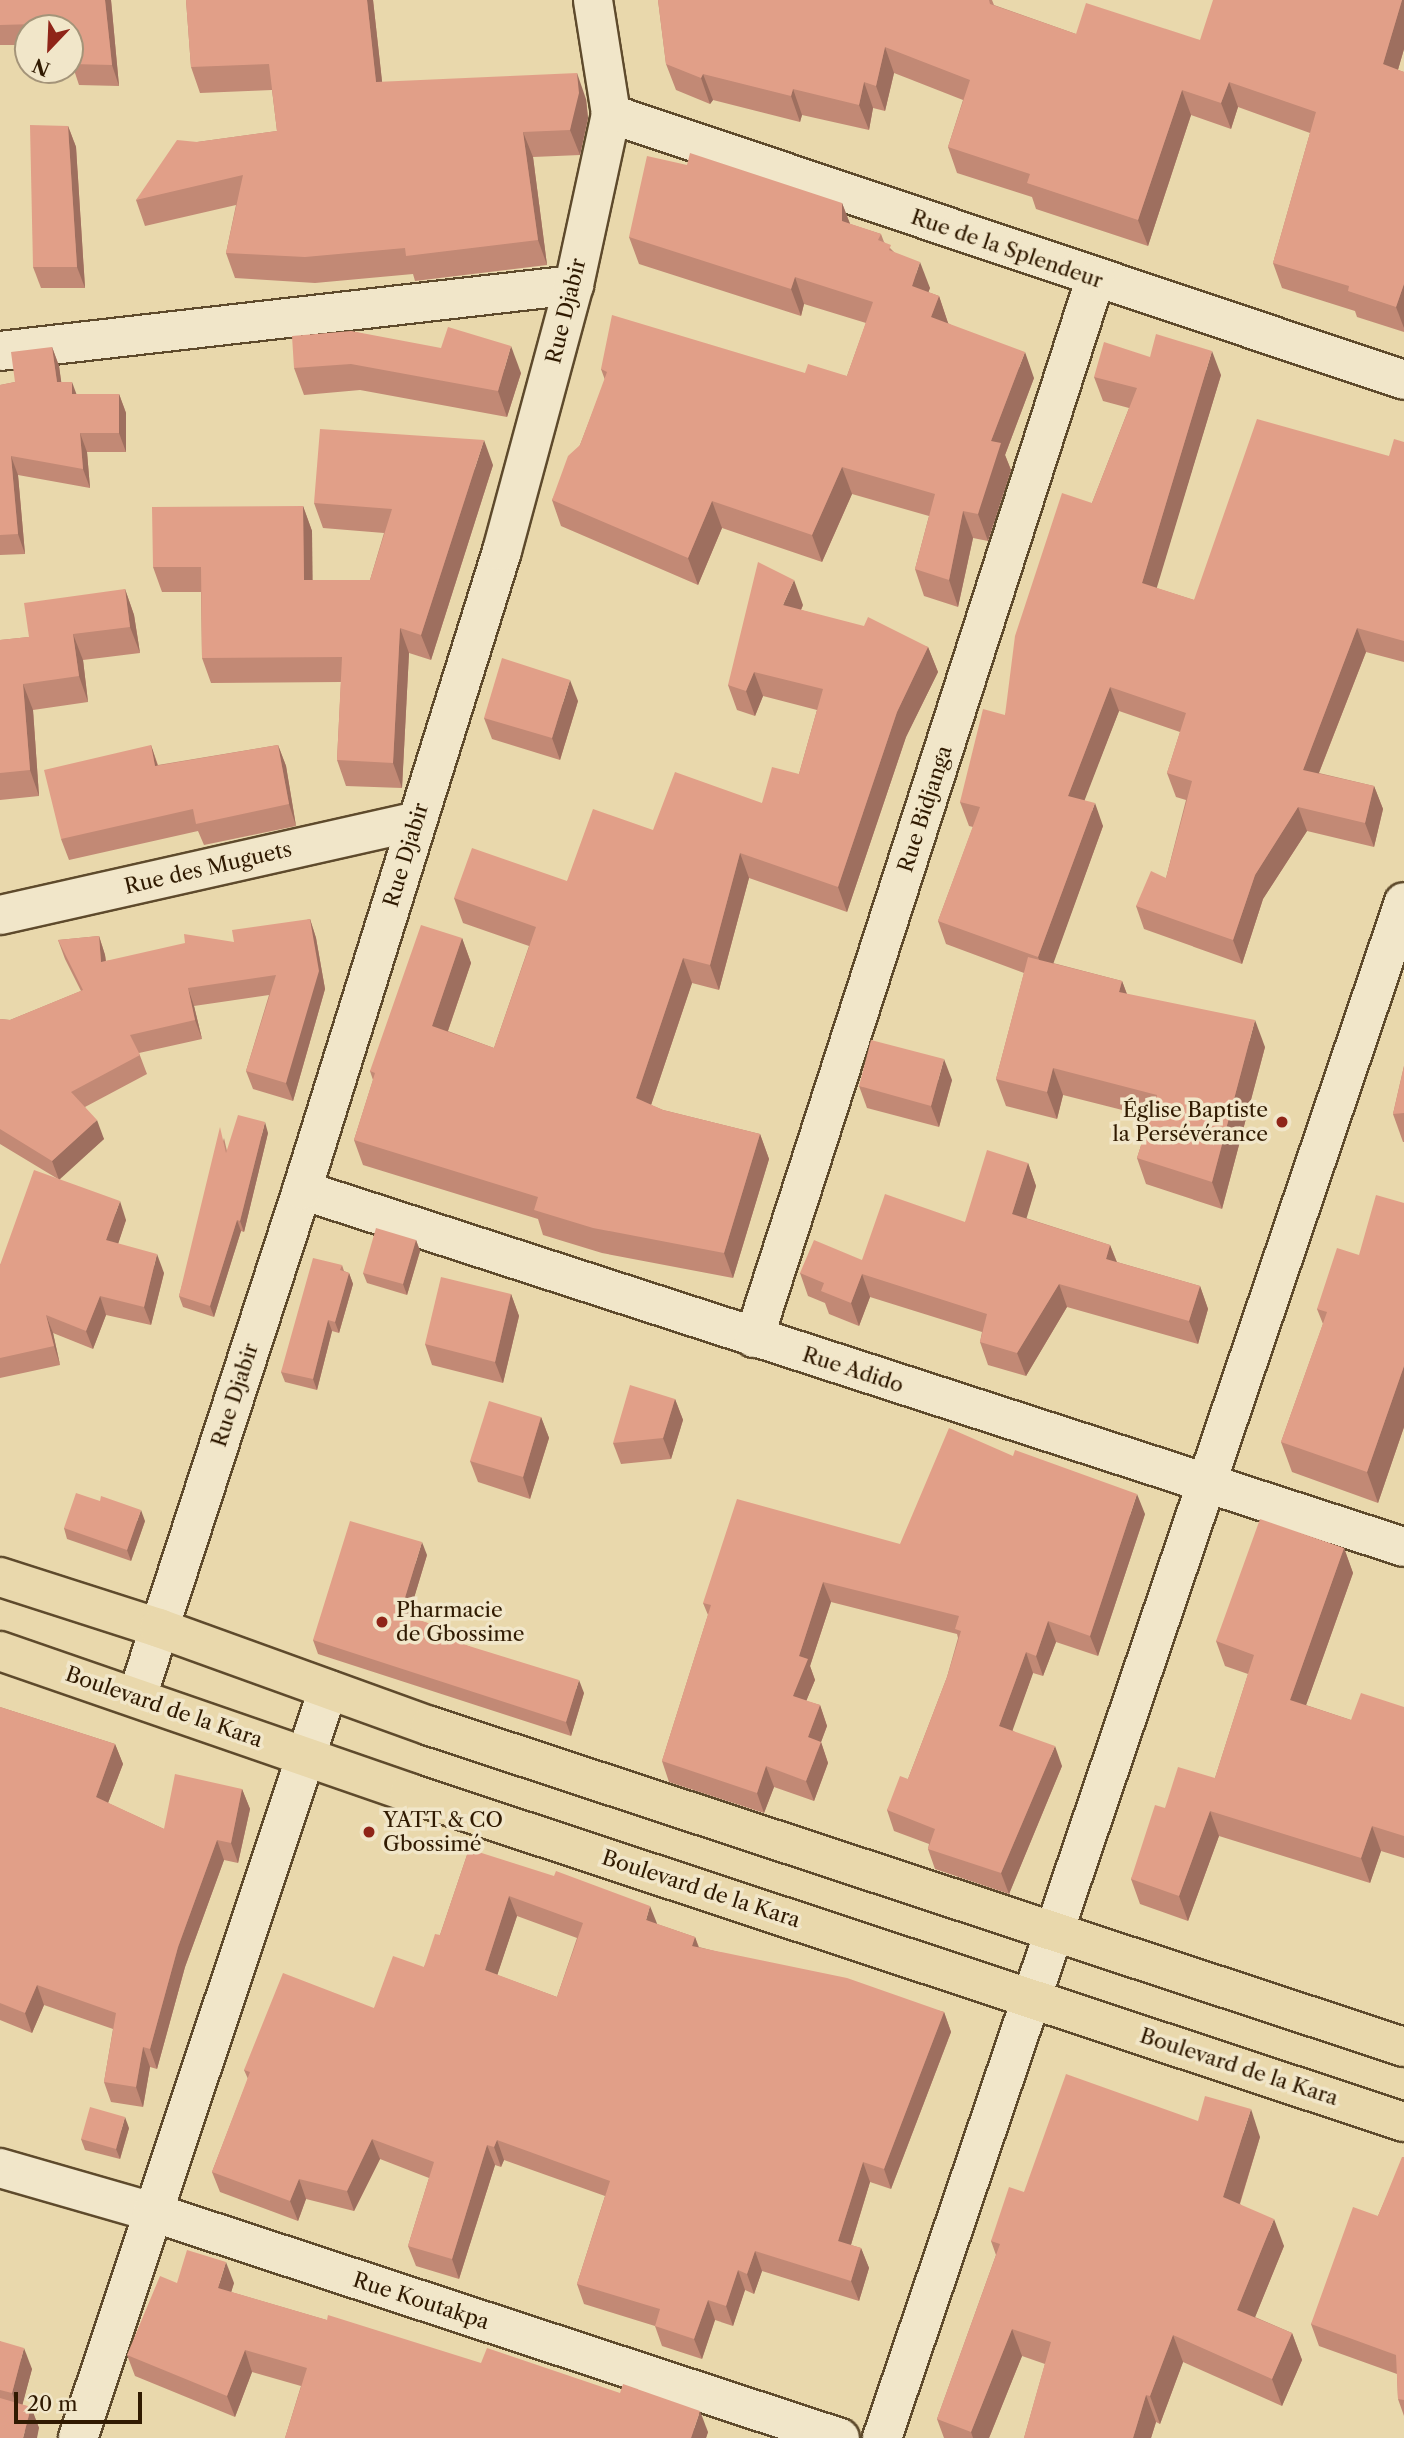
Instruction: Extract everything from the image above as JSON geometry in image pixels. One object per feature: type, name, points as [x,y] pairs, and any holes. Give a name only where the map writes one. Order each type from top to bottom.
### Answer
[{"type":"main road","points":[[0,1577],[159,1628],[328,1690],[1404,2047]]},
{"type":"main road","name":"Boulevard de la Kara","points":[[0,1651],[306,1756],[1404,2122]]},
{"type":"street","name":"Rue Djabir","points":[[136,1697],[302,1190],[502,551],[574,285],[611,114],[593,0]]},
{"type":"street","name":"Rue de la Splendeur","points":[[611,114],[1095,280],[1404,380]]},
{"type":"street","name":"Rue Bidjanga","points":[[754,1338],[1095,280]]},
{"type":"street","points":[[0,351],[574,285]]},
{"type":"street","name":"Rue des Muguets","points":[[0,915],[416,821]]},
{"type":"street","points":[[882,2438],[1404,902]]},
{"type":"street","name":"Rue Adido","points":[[302,1190],[1404,1547]]},
{"type":"street","points":[[78,2438],[328,1690]]},
{"type":"street","name":"Rue Koutakpa","points":[[0,2168],[152,2212],[840,2438]]},
{"type":"building","points":[[0,0],[105,0],[112,65],[84,64],[84,14],[14,14],[14,25],[0,25]]},
{"type":"building","points":[[186,0],[367,0],[376,82],[577,73],[579,93],[570,130],[523,132],[538,240],[406,256],[405,248],[305,257],[226,253],[243,175],[136,200],[177,140],[197,142],[277,131],[269,64],[191,67]]},
{"type":"building","points":[[658,0],[989,0],[990,4],[1076,34],[1086,3],[1200,40],[1213,0],[1402,0],[1383,64],[1404,72],[1404,284],[1396,307],[1348,291],[1349,286],[1273,263],[1316,112],[1229,82],[1221,103],[1182,90],[1138,220],[1027,183],[1030,174],[948,147],[970,80],[885,47],[876,86],[864,82],[859,105],[793,89],[791,96],[703,74],[701,78],[666,64]]},
{"type":"building","points":[[30,125],[68,126],[77,267],[33,267]]},
{"type":"building","points":[[690,153],[842,203],[842,221],[881,234],[878,240],[891,245],[889,250],[920,262],[912,286],[939,296],[931,317],[1025,352],[991,441],[1001,443],[978,514],[963,511],[949,580],[915,569],[935,494],[842,467],[812,535],[712,501],[688,558],[552,500],[568,456],[580,445],[607,372],[601,369],[612,315],[805,373],[808,364],[847,376],[873,302],[795,277],[791,289],[629,237],[647,156],[687,165]]},
{"type":"building","points":[[448,327],[511,346],[498,391],[351,364],[294,368],[292,336],[351,331],[441,348]]},
{"type":"building","points":[[1156,334],[1212,351],[1142,583],[1194,600],[1257,419],[1389,456],[1394,439],[1404,442],[1404,641],[1357,628],[1303,770],[1374,786],[1365,823],[1298,807],[1255,875],[1233,940],[1136,906],[1151,871],[1166,878],[1192,781],[1167,773],[1186,713],[1110,687],[1068,796],[1095,803],[1038,957],[938,921],[980,807],[960,802],[983,709],[1005,715],[1015,636],[1062,493],[1092,503],[1137,388],[1094,377],[1104,342],[1150,357]]},
{"type":"building","points":[[52,347],[57,382],[72,382],[72,394],[119,394],[119,433],[80,433],[83,469],[11,456],[18,534],[0,535],[0,385],[15,382],[11,352]]},
{"type":"building","points":[[320,429],[484,440],[421,635],[400,628],[393,763],[337,760],[342,657],[202,658],[201,567],[153,567],[152,507],[303,506],[304,580],[370,580],[392,509],[314,503]]},
{"type":"building","points":[[758,562],[794,580],[783,605],[864,626],[868,617],[928,647],[897,712],[838,887],[740,853],[710,965],[683,958],[636,1098],[663,1110],[760,1134],[724,1253],[593,1228],[534,1210],[538,1197],[354,1140],[375,1073],[370,1071],[421,925],[462,938],[432,1026],[494,1048],[536,927],[454,898],[472,848],[567,881],[593,809],[653,830],[675,772],[762,803],[772,767],[799,774],[823,689],[754,672],[746,691],[728,685]]},
{"type":"building","points":[[125,589],[130,627],[73,634],[79,676],[23,684],[30,770],[0,773],[0,640],[29,637],[24,603]]},
{"type":"building","points":[[502,658],[570,680],[552,738],[484,718]]},
{"type":"building","points":[[151,745],[155,766],[278,745],[289,804],[196,824],[193,809],[61,839],[44,770]]},
{"type":"building","points":[[310,919],[319,971],[286,1083],[246,1071],[276,975],[188,988],[195,1020],[130,1035],[140,1055],[71,1092],[97,1120],[52,1161],[0,1129],[0,1019],[10,1020],[83,990],[58,940],[99,936],[101,962],[185,943],[184,934],[234,942],[232,930]]},
{"type":"building","points":[[1028,957],[1122,981],[1119,992],[1255,1020],[1212,1182],[1137,1158],[1157,1095],[1053,1068],[1047,1092],[996,1079]]},
{"type":"building","points":[[871,1040],[944,1059],[931,1106],[859,1086]]},
{"type":"building","points":[[1404,1066],[1404,1113],[1393,1114]]},
{"type":"building","points":[[238,1115],[265,1122],[240,1221],[237,1220],[210,1306],[179,1296],[220,1127],[226,1153]]},
{"type":"building","points":[[987,1150],[1028,1163],[1012,1214],[1110,1245],[1106,1259],[1200,1286],[1189,1321],[1059,1284],[1017,1353],[980,1342],[987,1314],[862,1274],[851,1303],[821,1291],[824,1283],[800,1273],[814,1240],[862,1260],[885,1194],[965,1222]]},
{"type":"building","points":[[34,1170],[120,1201],[106,1240],[157,1254],[144,1307],[100,1296],[86,1331],[46,1315],[54,1346],[0,1358],[0,1265]]},
{"type":"building","points":[[1376,1195],[1404,1203],[1404,1366],[1367,1472],[1281,1442],[1327,1312],[1317,1309],[1337,1248],[1359,1255]]},
{"type":"building","points":[[376,1228],[416,1240],[403,1284],[363,1273]]},
{"type":"building","points":[[313,1258],[342,1265],[340,1270],[349,1273],[335,1322],[328,1320],[313,1379],[281,1372]]},
{"type":"building","points":[[441,1277],[511,1294],[495,1362],[425,1344]]},
{"type":"building","points":[[630,1385],[675,1399],[663,1438],[613,1443]]},
{"type":"building","points":[[489,1401],[541,1417],[523,1477],[470,1461]]},
{"type":"building","points":[[949,1428],[1013,1456],[1015,1450],[1137,1494],[1090,1636],[1048,1621],[1036,1656],[1026,1652],[999,1726],[1055,1746],[1001,1873],[928,1849],[935,1829],[887,1810],[900,1776],[908,1779],[947,1677],[961,1631],[955,1629],[959,1616],[823,1582],[799,1656],[808,1659],[793,1696],[820,1705],[808,1737],[821,1742],[806,1781],[766,1766],[757,1793],[662,1761],[711,1605],[703,1603],[737,1499],[900,1544]]},
{"type":"building","points":[[76,1493],[100,1501],[101,1496],[141,1510],[127,1550],[64,1528]]},
{"type":"building","points":[[1260,1519],[1344,1548],[1290,1700],[1351,1720],[1361,1693],[1404,1707],[1404,1836],[1372,1826],[1361,1858],[1210,1811],[1179,1896],[1131,1879],[1155,1805],[1165,1808],[1178,1767],[1215,1778],[1254,1655],[1216,1641]]},
{"type":"building","points":[[350,1521],[422,1542],[400,1614],[459,1633],[456,1642],[579,1680],[566,1722],[313,1640]]},
{"type":"building","points":[[0,1707],[115,1744],[96,1797],[164,1829],[175,1774],[242,1789],[231,1843],[217,1840],[178,1947],[150,2049],[143,2047],[136,2087],[104,2082],[116,2013],[37,1985],[25,2013],[0,2003]]},
{"type":"building","points":[[469,1849],[554,1876],[556,1871],[650,1906],[646,1920],[695,1937],[692,1946],[847,1978],[944,2012],[884,2169],[863,2162],[838,2241],[861,2248],[851,2281],[755,2251],[747,2274],[738,2270],[726,2306],[708,2300],[694,2339],[655,2326],[660,2309],[577,2284],[610,2181],[497,2140],[494,2147],[487,2145],[452,2259],[408,2246],[434,2162],[372,2139],[347,2191],[299,2179],[290,2201],[212,2172],[250,2072],[244,2070],[283,1973],[374,2008],[393,1956],[424,1967],[435,1934],[440,1935]],"holes":[[[509,1896],[583,1923],[557,1997],[485,1970]]]},
{"type":"building","points":[[1066,2074],[1198,2121],[1205,2096],[1251,2109],[1223,2197],[1274,2219],[1237,2310],[1292,2333],[1272,2379],[1173,2335],[1150,2396],[1146,2395],[1133,2438],[1024,2438],[1051,2342],[1012,2329],[971,2432],[937,2419],[1000,2244],[991,2241],[1009,2187],[1024,2192]]},
{"type":"building","points":[[90,2107],[125,2117],[116,2149],[81,2139]]},
{"type":"building","points":[[1402,2157],[1404,2400],[1398,2399],[1396,2355],[1311,2324],[1353,2207],[1378,2216]]},
{"type":"building","points":[[187,2250],[226,2262],[218,2288],[327,2320],[328,2315],[481,2363],[487,2348],[620,2393],[623,2384],[700,2411],[691,2438],[285,2438],[307,2368],[245,2350],[227,2396],[127,2355],[160,2276],[177,2283]]},
{"type":"building","points":[[0,2341],[24,2348],[12,2393],[0,2390]]},
{"type":"building","points":[[0,2398],[31,2407],[23,2438],[0,2438]]},
{"type":"place","name":"Église Baptiste la Persévérance","points":[[1282,1122]]},
{"type":"place","name":"Pharmacie de Gbossime","points":[[382,1622]]},
{"type":"place","name":"YATT & CO Gbossimé","points":[[369,1832]]}]
